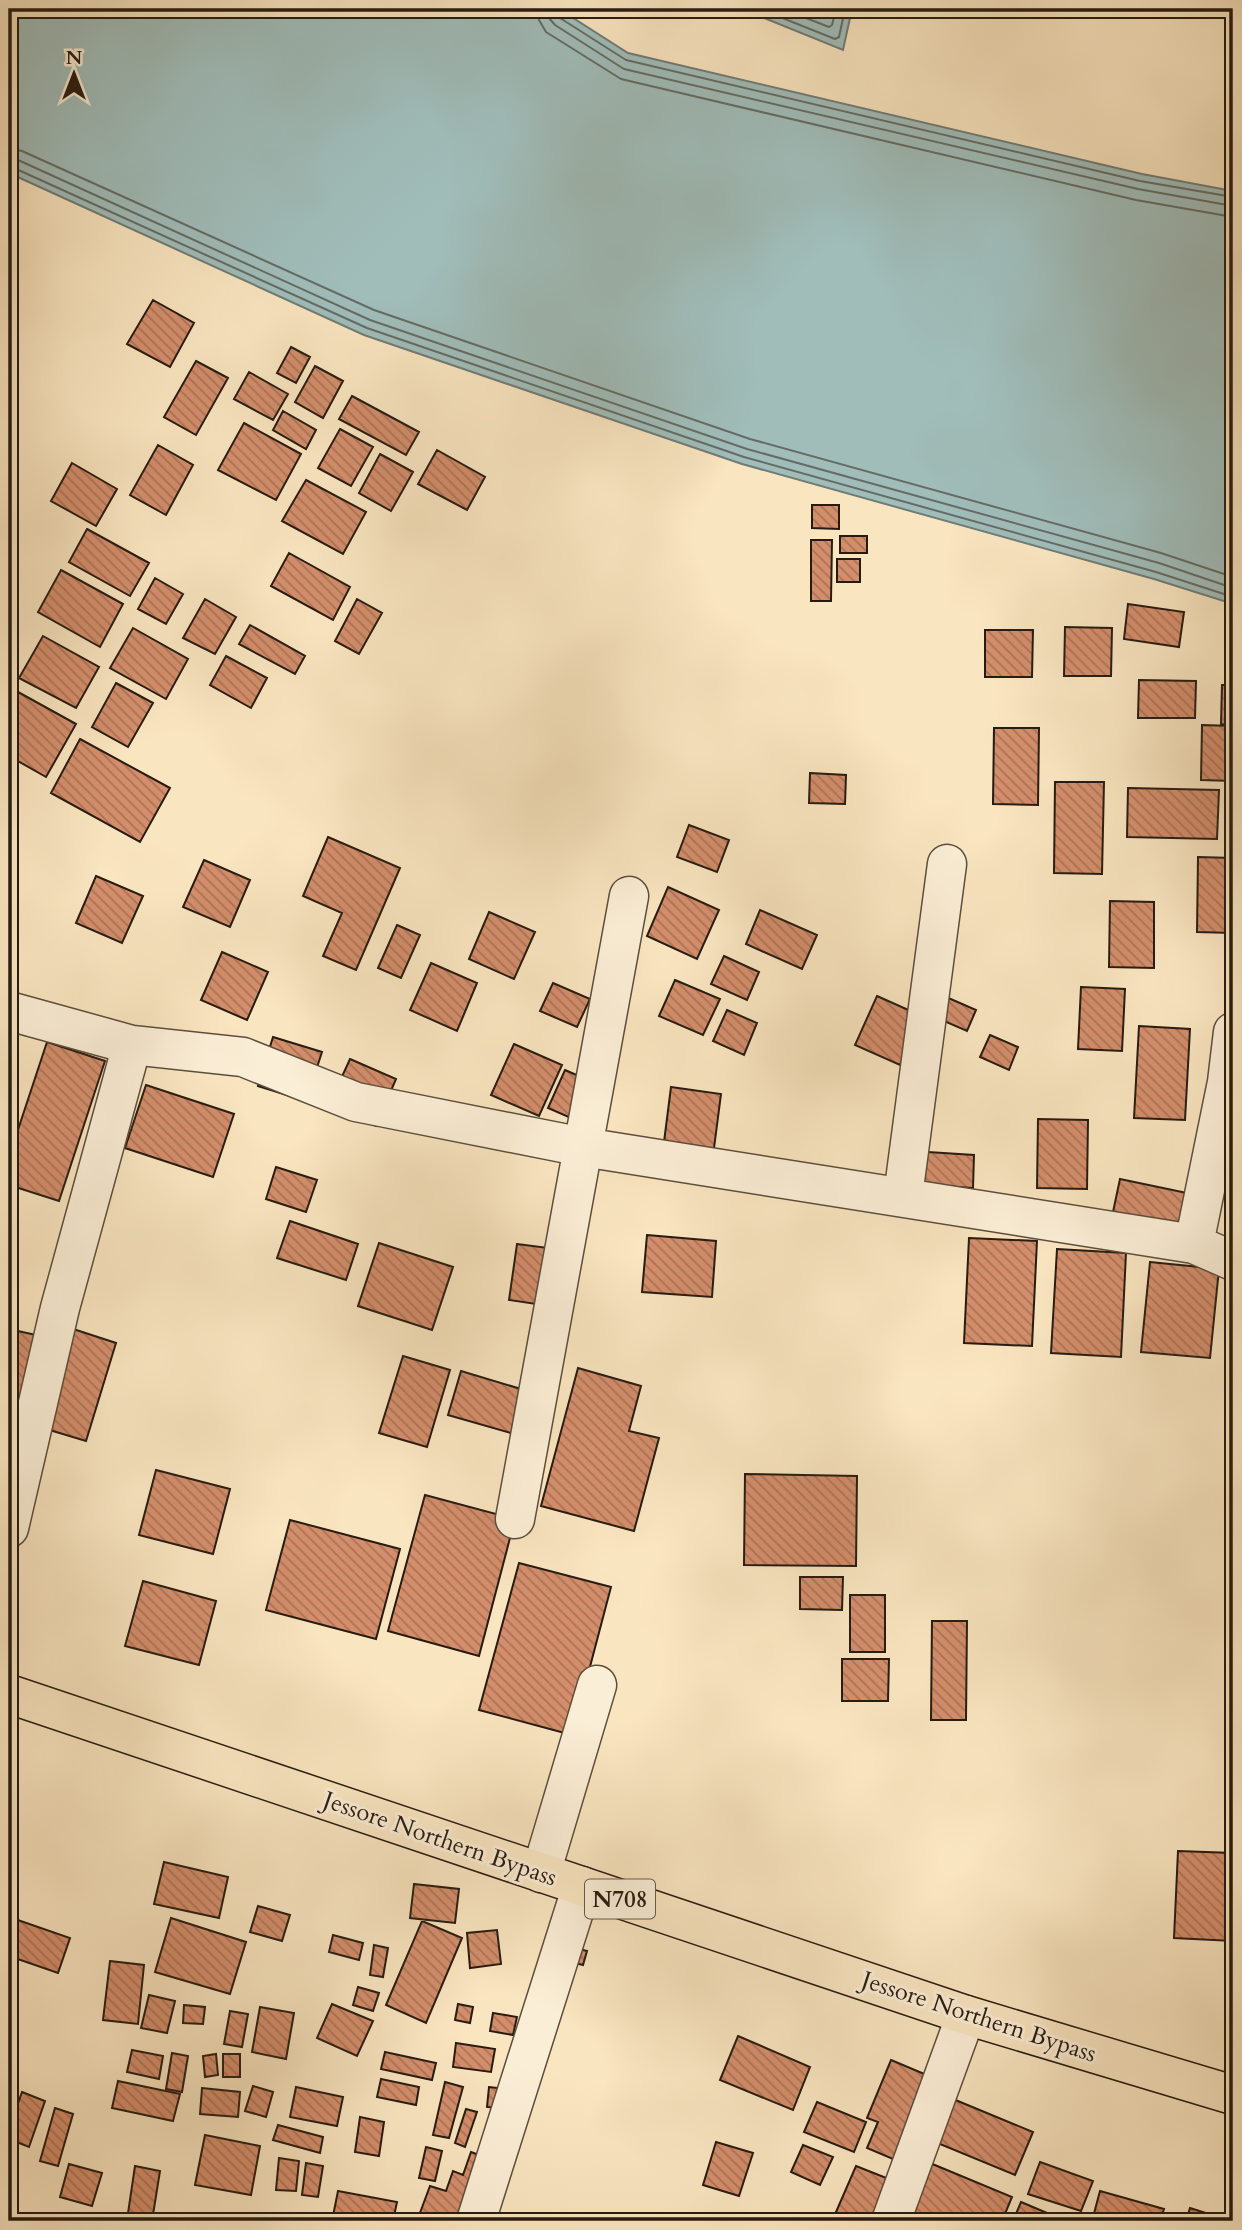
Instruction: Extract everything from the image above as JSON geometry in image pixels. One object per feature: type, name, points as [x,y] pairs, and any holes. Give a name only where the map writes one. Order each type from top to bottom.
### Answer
[{"type":"highway","name":"Jessore Northern Bypass","points":[[9,1694],[966,2015],[1233,2095]]},
{"type":"street","points":[[903,1196],[947,864]]},
{"type":"street","points":[[515,1519],[629,896]]},
{"type":"street","points":[[9,1011],[132,1045],[243,1057],[356,1102],[583,1147],[1194,1244],[1233,1261]]},
{"type":"street","points":[[1194,1244],[1227,1082],[1233,1032]]},
{"type":"street","points":[[9,1528],[60,1308],[132,1045]]},
{"type":"street","points":[[541,1873],[597,1685]]},
{"type":"street","points":[[476,2221],[582,1886]]},
{"type":"street","points":[[891,2221],[966,2015]]},
{"type":"water","points":[[9,9],[559,9],[628,53],[1142,174],[1233,191],[1233,604],[1154,579],[742,464],[364,335],[9,173]]},
{"type":"water","points":[[742,9],[852,9],[843,50]]},
{"type":"building","points":[[153,300],[194,323],[170,367],[127,344]]},
{"type":"building","points":[[291,347],[310,357],[296,383],[277,373]]},
{"type":"building","points":[[196,361],[228,378],[196,435],[164,417]]},
{"type":"building","points":[[315,366],[343,381],[323,418],[295,402]]},
{"type":"building","points":[[249,372],[288,394],[273,420],[234,399]]},
{"type":"building","points":[[352,396],[419,432],[406,455],[339,419]]},
{"type":"building","points":[[283,411],[316,430],[306,449],[273,430]]},
{"type":"building","points":[[244,423],[301,454],[276,500],[218,470]]},
{"type":"building","points":[[340,429],[373,447],[351,486],[318,468]]},
{"type":"building","points":[[158,445],[193,465],[166,515],[130,495]]},
{"type":"building","points":[[437,450],[485,477],[467,510],[418,484]]},
{"type":"building","points":[[380,454],[413,472],[391,511],[359,493]]},
{"type":"building","points":[[72,463],[117,489],[96,526],[51,501]]},
{"type":"building","points":[[306,480],[366,512],[343,554],[282,521]]},
{"type":"building","points":[[812,505],[839,505],[839,529],[812,528]]},
{"type":"building","points":[[87,529],[149,563],[130,596],[69,562]]},
{"type":"building","points":[[840,536],[867,536],[867,553],[840,553]]},
{"type":"building","points":[[811,540],[832,540],[831,601],[811,601]]},
{"type":"building","points":[[289,553],[350,587],[333,620],[271,586]]},
{"type":"building","points":[[837,559],[860,559],[860,582],[837,582]]},
{"type":"building","points":[[61,570],[123,604],[100,647],[38,612]]},
{"type":"building","points":[[155,578],[183,594],[166,624],[138,609]]},
{"type":"building","points":[[205,599],[236,617],[215,654],[183,638]]},
{"type":"building","points":[[357,599],[382,613],[359,654],[335,641]]},
{"type":"building","points":[[1128,604],[1184,612],[1179,647],[1124,639]]},
{"type":"building","points":[[9,606],[16,610],[9,623]]},
{"type":"building","points":[[250,625],[305,656],[295,674],[239,644]]},
{"type":"building","points":[[1065,627],[1112,628],[1111,676],[1064,676]]},
{"type":"building","points":[[133,628],[188,659],[166,699],[110,668]]},
{"type":"building","points":[[985,630],[1033,630],[1032,677],[985,677]]},
{"type":"building","points":[[43,636],[99,667],[76,708],[19,678]]},
{"type":"building","points":[[226,656],[267,678],[251,708],[210,685]]},
{"type":"building","points":[[1139,680],[1196,681],[1195,718],[1138,718]]},
{"type":"building","points":[[116,683],[153,703],[128,747],[92,727]]},
{"type":"building","points":[[1222,685],[1233,685],[1233,725],[1221,724]]},
{"type":"building","points":[[9,687],[76,724],[46,777],[9,756]]},
{"type":"building","points":[[1202,725],[1233,726],[1233,781],[1201,780]]},
{"type":"building","points":[[994,728],[1039,728],[1038,805],[993,804]]},
{"type":"building","points":[[80,739],[170,788],[140,842],[51,793]]},
{"type":"building","points":[[810,773],[846,775],[845,804],[809,803]]},
{"type":"building","points":[[1055,782],[1104,782],[1102,874],[1054,873]]},
{"type":"building","points":[[1128,788],[1219,790],[1217,839],[1127,837]]},
{"type":"building","points":[[689,825],[729,840],[717,872],[677,857]]},
{"type":"building","points":[[328,837],[400,868],[356,970],[323,956],[342,913],[303,896]]},
{"type":"building","points":[[1198,857],[1233,858],[1233,933],[1197,932]]},
{"type":"building","points":[[204,860],[250,880],[230,927],[183,907]]},
{"type":"building","points":[[96,876],[143,896],[122,943],[76,923]]},
{"type":"building","points":[[668,887],[719,910],[697,959],[647,936]]},
{"type":"building","points":[[1110,901],[1154,902],[1154,968],[1109,967]]},
{"type":"building","points":[[760,910],[817,935],[802,969],[746,944]]},
{"type":"building","points":[[489,912],[535,932],[514,979],[469,959]]},
{"type":"building","points":[[397,925],[420,935],[401,978],[378,968]]},
{"type":"building","points":[[222,952],[268,972],[247,1020],[201,1000]]},
{"type":"building","points":[[724,956],[759,972],[747,1000],[711,984]]},
{"type":"building","points":[[431,963],[477,983],[457,1031],[410,1010]]},
{"type":"building","points":[[675,980],[720,999],[703,1035],[659,1016]]},
{"type":"building","points":[[553,983],[590,999],[577,1027],[540,1011]]},
{"type":"building","points":[[1081,987],[1125,989],[1122,1051],[1078,1049]]},
{"type":"building","points":[[937,993],[976,1010],[967,1031],[928,1014]]},
{"type":"building","points":[[877,996],[922,1016],[900,1065],[855,1045]]},
{"type":"building","points":[[727,1010],[757,1023],[744,1055],[713,1041]]},
{"type":"building","points":[[1139,1026],[1190,1029],[1185,1120],[1134,1118]]},
{"type":"building","points":[[990,1035],[1018,1047],[1009,1070],[980,1057]]},
{"type":"building","points":[[273,1037],[322,1052],[306,1101],[258,1086]]},
{"type":"building","points":[[47,1042],[105,1061],[59,1201],[9,1185],[9,1157]]},
{"type":"building","points":[[514,1044],[562,1065],[539,1116],[491,1095]]},
{"type":"building","points":[[350,1059],[396,1079],[376,1126],[329,1105]]},
{"type":"building","points":[[565,1070],[604,1087],[587,1125],[548,1108]]},
{"type":"building","points":[[146,1085],[234,1114],[213,1177],[125,1148]]},
{"type":"building","points":[[671,1087],[721,1094],[713,1156],[663,1150]]},
{"type":"building","points":[[1038,1119],[1088,1120],[1087,1189],[1037,1188]]},
{"type":"building","points":[[912,1151],[974,1155],[973,1188],[910,1184]]},
{"type":"building","points":[[276,1167],[317,1180],[306,1212],[266,1199]]},
{"type":"building","points":[[1120,1179],[1187,1193],[1181,1225],[1113,1212]]},
{"type":"building","points":[[290,1221],[358,1244],[346,1280],[277,1258]]},
{"type":"building","points":[[647,1235],[716,1241],[712,1297],[642,1292]]},
{"type":"building","points":[[969,1238],[1037,1241],[1032,1346],[964,1343]]},
{"type":"building","points":[[379,1243],[453,1267],[432,1330],[358,1306]]},
{"type":"building","points":[[517,1244],[572,1251],[564,1308],[509,1300]]},
{"type":"building","points":[[1057,1249],[1126,1253],[1121,1357],[1051,1353]]},
{"type":"building","points":[[1150,1262],[1219,1269],[1210,1358],[1141,1352]]},
{"type":"building","points":[[64,1326],[116,1343],[86,1441],[33,1425]]},
{"type":"building","points":[[9,1329],[36,1335],[13,1436],[9,1435]]},
{"type":"building","points":[[403,1356],[450,1370],[427,1447],[379,1433]]},
{"type":"building","points":[[578,1368],[641,1386],[629,1431],[659,1438],[634,1531],[541,1506]]},
{"type":"building","points":[[461,1371],[541,1395],[528,1438],[448,1415]]},
{"type":"building","points":[[156,1470],[230,1489],[213,1554],[139,1535]]},
{"type":"building","points":[[745,1474],[857,1476],[856,1566],[744,1565]]},
{"type":"building","points":[[425,1495],[515,1519],[479,1656],[388,1631]]},
{"type":"building","points":[[290,1520],[400,1549],[376,1639],[266,1610]]},
{"type":"building","points":[[519,1563],[611,1587],[572,1735],[479,1710]]},
{"type":"building","points":[[800,1577],[843,1577],[842,1610],[800,1609]]},
{"type":"building","points":[[143,1581],[216,1601],[199,1665],[125,1646]]},
{"type":"building","points":[[850,1595],[885,1595],[885,1652],[850,1652]]},
{"type":"building","points":[[932,1621],[967,1621],[966,1720],[931,1720]]},
{"type":"building","points":[[842,1659],[889,1659],[888,1701],[842,1701]]},
{"type":"building","points":[[1178,1851],[1233,1853],[1233,1941],[1174,1938]]},
{"type":"building","points":[[164,1862],[228,1877],[219,1918],[154,1904]]},
{"type":"building","points":[[414,1884],[459,1889],[455,1923],[410,1918]]},
{"type":"building","points":[[258,1906],[290,1915],[282,1941],[250,1932]]},
{"type":"building","points":[[12,1918],[70,1938],[58,1973],[9,1956],[9,1928]]},
{"type":"building","points":[[171,1918],[246,1942],[230,1994],[155,1972]]},
{"type":"building","points":[[422,1921],[462,1938],[426,2023],[386,2005]]},
{"type":"building","points":[[497,1930],[501,1964],[470,1968],[467,1933]]},
{"type":"building","points":[[333,1935],[363,1943],[359,1960],[329,1952]]},
{"type":"building","points":[[374,1945],[388,1948],[383,1977],[370,1975]]},
{"type":"building","points":[[571,1947],[587,1951],[583,1965],[567,1961]]},
{"type":"building","points":[[110,1961],[144,1965],[138,2024],[103,2020]]},
{"type":"building","points":[[358,1987],[379,1993],[373,2011],[353,2005]]},
{"type":"building","points":[[149,1995],[175,2001],[167,2033],[141,2028]]},
{"type":"building","points":[[332,2004],[373,2021],[357,2056],[317,2038]]},
{"type":"building","points":[[458,2004],[473,2007],[470,2023],[455,2020]]},
{"type":"building","points":[[184,2005],[205,2007],[203,2024],[183,2023]]},
{"type":"building","points":[[260,2007],[294,2013],[286,2059],[252,2052]]},
{"type":"building","points":[[230,2011],[248,2014],[242,2047],[224,2044]]},
{"type":"building","points":[[493,2013],[517,2017],[513,2035],[490,2031]]},
{"type":"building","points":[[738,2036],[810,2067],[793,2110],[720,2080]]},
{"type":"building","points":[[456,2043],[495,2049],[491,2072],[453,2067]]},
{"type":"building","points":[[132,2050],[163,2056],[159,2079],[127,2072]]},
{"type":"building","points":[[385,2052],[436,2063],[432,2080],[381,2069]]},
{"type":"building","points":[[172,2053],[188,2056],[182,2092],[166,2089]]},
{"type":"building","points":[[216,2054],[218,2075],[205,2077],[203,2056]]},
{"type":"building","points":[[223,2054],[240,2054],[240,2077],[223,2077]]},
{"type":"building","points":[[891,2060],[934,2078],[900,2162],[867,2148],[878,2122],[867,2118]]},
{"type":"building","points":[[381,2079],[419,2087],[416,2105],[377,2097]]},
{"type":"building","points":[[118,2081],[180,2094],[173,2121],[112,2108]]},
{"type":"building","points":[[445,2082],[463,2087],[449,2138],[433,2135]]},
{"type":"building","points":[[253,2086],[273,2092],[266,2117],[245,2111]]},
{"type":"building","points":[[296,2087],[343,2097],[337,2126],[290,2117]]},
{"type":"building","points":[[489,2087],[506,2089],[503,2109],[487,2107]]},
{"type":"building","points":[[202,2088],[240,2092],[238,2117],[200,2114]]},
{"type":"building","points":[[22,2092],[45,2101],[29,2147],[9,2139],[9,2129]]},
{"type":"building","points":[[953,2099],[1033,2132],[1015,2175],[935,2142]]},
{"type":"building","points":[[817,2102],[866,2122],[854,2152],[804,2132]]},
{"type":"building","points":[[55,2108],[73,2114],[58,2166],[40,2161]]},
{"type":"building","points":[[466,2109],[477,2112],[465,2147],[455,2143]]},
{"type":"building","points":[[360,2117],[384,2122],[379,2156],[355,2152]]},
{"type":"building","points":[[278,2125],[323,2137],[320,2153],[273,2140]]},
{"type":"building","points":[[205,2135],[260,2146],[251,2195],[195,2185]]},
{"type":"building","points":[[716,2142],[753,2153],[739,2196],[703,2185]]},
{"type":"building","points":[[803,2145],[833,2157],[820,2185],[791,2172]]},
{"type":"building","points":[[426,2147],[442,2151],[435,2181],[419,2178]]},
{"type":"building","points":[[471,2152],[490,2159],[467,2221],[417,2221],[430,2186],[446,2191],[453,2171],[463,2175]]},
{"type":"building","points":[[279,2158],[299,2161],[296,2191],[276,2190]]},
{"type":"building","points":[[1040,2162],[1093,2181],[1081,2211],[1028,2194]]},
{"type":"building","points":[[306,2163],[323,2166],[318,2197],[302,2195]]},
{"type":"building","points":[[930,2163],[1012,2197],[1002,2221],[906,2221]]},
{"type":"building","points":[[69,2164],[102,2173],[92,2206],[60,2197]]},
{"type":"building","points":[[135,2166],[160,2171],[152,2221],[127,2220]]},
{"type":"building","points":[[856,2166],[894,2181],[878,2221],[857,2221],[836,2212]]},
{"type":"building","points":[[338,2191],[397,2202],[393,2221],[332,2221]]},
{"type":"building","points":[[1100,2191],[1164,2209],[1160,2221],[1092,2221]]},
{"type":"building","points":[[1021,2202],[1066,2221],[1013,2221]]},
{"type":"building","points":[[1190,2208],[1231,2221],[1186,2221]]}]
